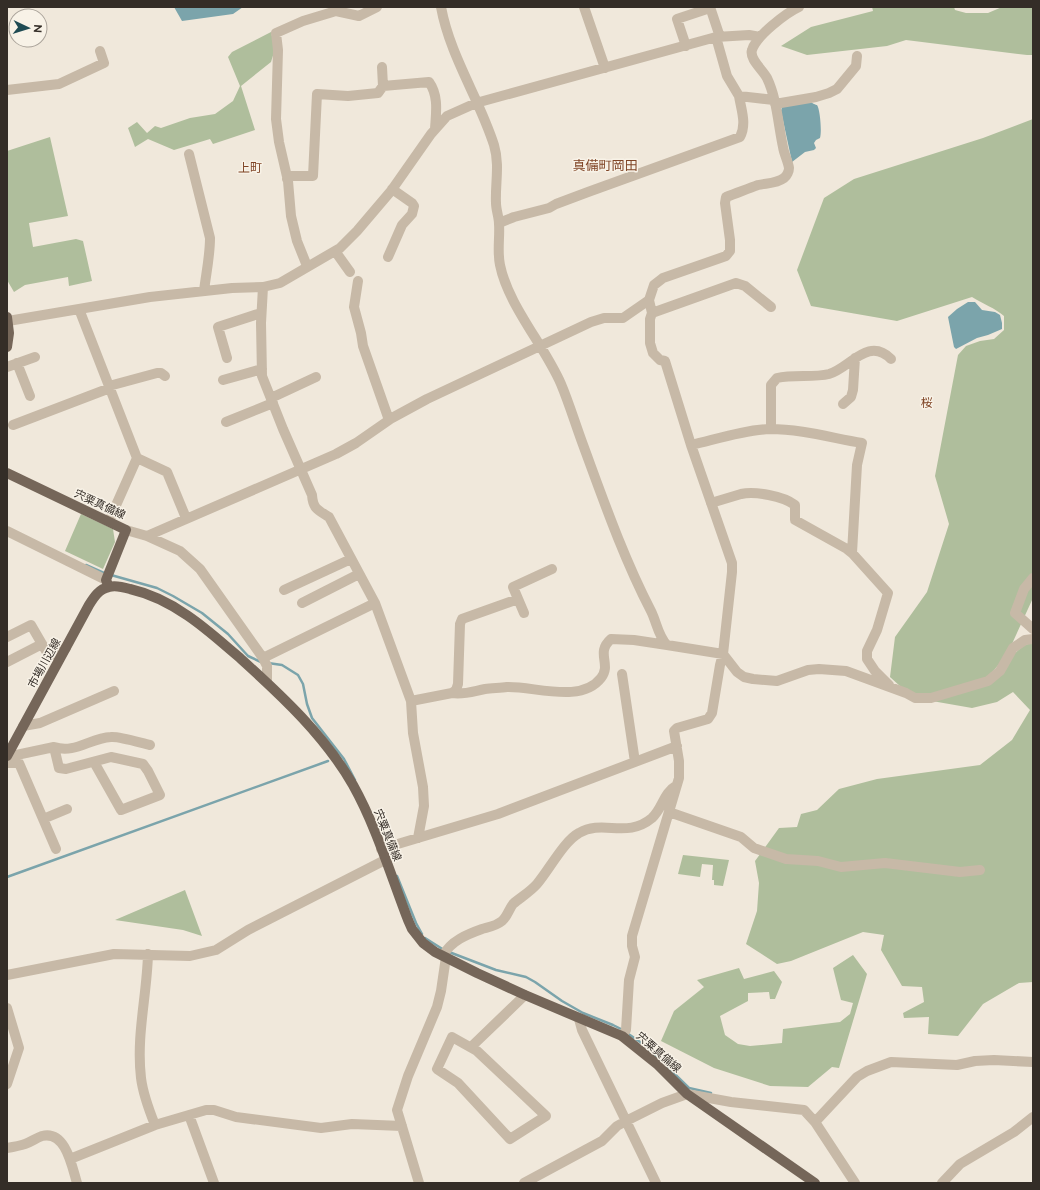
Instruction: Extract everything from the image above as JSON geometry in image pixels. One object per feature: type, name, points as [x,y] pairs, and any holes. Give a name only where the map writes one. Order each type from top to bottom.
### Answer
[{"type":"main road","points":[[7,347],[8,322]]},
{"type":"main road","name":"宍粟真備線","points":[[7,473],[126,530],[107,583],[135,590],[179,609],[207,629],[267,682],[317,734],[337,761],[361,802],[384,848],[385,860],[412,929],[428,948],[445,954],[525,995],[579,1019],[624,1033],[687,1094],[815,1183]]},
{"type":"main road","name":"市場川辺線","points":[[8,753],[95,596],[107,583]]},
{"type":"street","points":[[307,266],[297,241],[291,216],[287,179],[276,119],[278,50],[276,33],[303,21],[336,11],[359,16],[377,7]]},
{"type":"street","points":[[441,7],[444,26],[494,146],[497,160],[496,204],[499,223],[498,242],[500,265],[510,294],[553,366],[565,392],[608,512],[632,572],[653,614],[661,639],[667,645]]},
{"type":"street","points":[[584,7],[605,68]]},
{"type":"street","points":[[624,1033],[629,980],[635,956],[632,946],[632,936],[679,778],[679,761],[674,731],[677,728],[708,719],[712,713],[723,654],[728,616],[732,562],[691,445],[665,361],[660,360],[653,354],[650,343],[650,319],[652,313],[649,300],[654,285],[663,278],[726,256],[730,251],[725,203],[726,197],[759,185],[771,184],[784,178],[788,174],[789,169],[767,78],[752,57],[751,51],[756,41],[760,37],[789,11],[799,7]]},
{"type":"street","points":[[499,223],[514,217],[550,208],[556,204],[740,137],[744,130],[739,96],[727,76],[710,8],[677,20],[686,46]]},
{"type":"street","points":[[8,322],[150,297],[204,291],[263,287],[280,283],[335,251],[357,231],[392,189],[435,129],[447,116],[476,103],[718,37],[749,35],[760,37]]},
{"type":"street","points":[[7,90],[59,84],[104,63],[100,51]]},
{"type":"street","points":[[739,96],[774,102],[816,98],[837,89],[856,66],[857,56]]},
{"type":"street","points":[[287,179],[291,176],[313,176],[317,94],[348,96],[378,93],[383,86],[382,67]]},
{"type":"street","points":[[383,86],[429,82],[434,88],[436,100],[435,129]]},
{"type":"street","points":[[189,154],[210,238],[210,250],[206,269],[204,291]]},
{"type":"street","points":[[388,257],[402,225],[412,214],[414,206],[412,202],[392,189]]},
{"type":"street","points":[[335,251],[350,272]]},
{"type":"street","points":[[358,281],[354,307],[363,346],[389,420]]},
{"type":"street","points":[[652,313],[736,283],[744,286],[771,307]]},
{"type":"street","points":[[263,287],[262,376],[312,495],[312,502],[316,509],[330,517],[375,603],[411,701],[413,733],[423,787],[424,806],[418,838]]},
{"type":"street","points":[[147,536],[301,469],[356,443],[389,420],[427,399],[508,360],[591,322],[604,318],[623,318],[649,300]]},
{"type":"street","points":[[79,309],[137,458],[167,472],[186,518]]},
{"type":"street","points":[[227,358],[218,327],[262,314]]},
{"type":"street","points":[[771,429],[771,385],[777,378],[828,374],[839,369],[867,351],[886,353],[891,359]]},
{"type":"street","points":[[7,367],[35,357]]},
{"type":"street","points":[[843,404],[851,397],[853,390],[855,358]]},
{"type":"street","points":[[17,363],[30,396]]},
{"type":"street","points":[[223,380],[262,368]]},
{"type":"street","points":[[12,425],[110,387],[157,373],[161,373],[164,376]]},
{"type":"street","points":[[226,422],[316,377]]},
{"type":"street","points":[[691,445],[748,431],[771,429],[816,434],[862,443],[857,465],[852,553]]},
{"type":"street","points":[[109,522],[137,458]]},
{"type":"street","points":[[711,503],[742,494],[763,494],[780,498],[795,505],[795,520],[852,553],[888,593],[877,630],[867,652],[867,659],[875,671],[891,687]]},
{"type":"street","points":[[126,530],[147,536],[180,552],[200,568],[264,661],[268,670],[267,682]]},
{"type":"street","points":[[7,531],[107,583]]},
{"type":"street","points":[[284,590],[351,559]]},
{"type":"street","points":[[524,613],[513,587],[552,569]]},
{"type":"street","points":[[302,603],[359,574]]},
{"type":"street","points":[[1033,578],[1024,589],[1015,613],[1033,629]]},
{"type":"street","points":[[452,693],[456,690],[458,684],[460,624],[462,619],[518,599]]},
{"type":"street","points":[[264,661],[375,603]]},
{"type":"street","points":[[7,637],[31,625],[49,656],[66,648]]},
{"type":"street","points":[[411,701],[452,693],[462,694],[486,689],[508,687],[528,688],[546,692],[582,690],[592,686],[601,678],[605,668],[603,651],[605,644],[611,640],[634,640],[723,654],[737,672],[753,679],[776,681],[808,670],[819,669],[846,671],[891,687],[915,698],[931,698],[988,681],[1000,671],[1013,648],[1025,640],[1033,639]]},
{"type":"street","points":[[7,662],[42,644]]},
{"type":"street","points":[[622,674],[635,762]]},
{"type":"street","points":[[23,726],[40,723],[114,691]]},
{"type":"street","points":[[8,753],[54,747],[62,749],[72,748],[111,737],[150,745]]},
{"type":"street","points":[[384,848],[498,814],[677,746]]},
{"type":"street","points":[[54,747],[59,768],[66,769],[111,757],[142,764],[148,771],[160,795],[121,810],[94,762]]},
{"type":"street","points":[[7,763],[19,763],[56,849]]},
{"type":"street","points":[[419,1183],[397,1110],[408,1076],[437,1007],[441,991],[445,954],[451,944],[472,932],[497,925],[503,920],[513,904],[536,886],[571,839],[579,833],[591,828],[633,828],[642,824],[652,818],[660,808],[671,788],[677,785]]},
{"type":"street","points":[[43,819],[67,809]]},
{"type":"street","points":[[669,812],[741,837],[754,848],[786,859],[818,861],[841,866],[885,863],[960,872],[980,870]]},
{"type":"street","points":[[7,974],[114,954],[190,956],[216,950],[248,930],[385,860]]},
{"type":"street","points":[[148,954],[141,1026],[140,1054],[141,1078],[146,1102],[155,1125]]},
{"type":"street","points":[[471,1047],[525,995]]},
{"type":"street","points":[[7,1008],[19,1048],[7,1084]]},
{"type":"street","points":[[579,1019],[582,1030],[656,1183]]},
{"type":"street","points":[[452,1037],[471,1047],[477,1051],[546,1116],[510,1140],[458,1083],[437,1069],[452,1037]]},
{"type":"street","points":[[817,1120],[857,1077],[866,1071],[891,1062],[957,1065],[976,1061],[994,1060],[1033,1062]]},
{"type":"street","points":[[524,1183],[602,1141],[618,1126],[626,1121],[662,1103],[687,1094],[731,1102],[801,1108],[817,1120],[855,1183]]},
{"type":"street","points":[[70,1159],[155,1125],[206,1110],[214,1110],[236,1117],[321,1128],[352,1124],[402,1126]]},
{"type":"street","points":[[189,1115],[214,1183]]},
{"type":"street","points":[[942,1183],[960,1164],[1014,1132],[1033,1118]]},
{"type":"street","points":[[7,1148],[27,1143],[44,1136],[53,1136],[61,1141],[70,1159],[77,1183]]},
{"type":"green space","points":[[872,7],[954,7],[955,10],[966,13],[988,13],[1002,7],[1033,7],[1033,55],[906,40],[887,46],[807,55],[781,46],[811,27],[873,11]]},
{"type":"green space","points":[[271,32],[275,49],[271,62],[241,86],[255,130],[213,144],[210,139],[174,150],[148,139],[135,147],[128,128],[137,122],[147,133],[155,126],[161,128],[190,118],[215,114],[233,101],[240,86],[228,57],[232,52]]},
{"type":"green space","points":[[1033,119],[1033,598],[1011,646],[1001,662],[987,678],[931,696],[916,696],[901,687],[890,677],[895,637],[927,592],[949,524],[935,476],[958,355],[966,346],[980,341],[994,339],[1004,330],[1004,316],[972,297],[897,321],[811,306],[797,270],[824,198],[854,179],[983,138]]},
{"type":"green space","points":[[50,137],[68,216],[29,223],[33,247],[76,239],[83,241],[92,281],[69,286],[68,277],[25,285],[14,292],[7,280],[7,151]]},
{"type":"green space","points":[[81,514],[113,529],[115,542],[103,569],[65,551]]},
{"type":"green space","points":[[1033,643],[1033,982],[1019,983],[983,1004],[958,1036],[928,1034],[929,1017],[904,1018],[903,1013],[924,1002],[922,987],[902,986],[881,950],[884,935],[863,932],[791,961],[777,964],[746,944],[757,911],[759,883],[755,861],[779,828],[797,827],[801,814],[817,810],[839,789],[877,779],[980,765],[1012,740],[1030,710],[1013,692],[997,702],[972,708],[932,701],[990,684],[1014,654],[1024,645]]},
{"type":"green space","points":[[683,855],[729,860],[723,886],[714,885],[714,880],[712,880],[713,865],[702,864],[700,877],[678,874]]},
{"type":"green space","points":[[185,890],[202,936],[183,930],[115,920]]},
{"type":"green space","points":[[853,955],[867,974],[839,1068],[832,1067],[808,1087],[770,1086],[714,1068],[661,1041],[674,1011],[704,987],[697,980],[739,968],[744,979],[774,971],[782,982],[775,999],[770,999],[769,992],[748,993],[748,1001],[720,1016],[725,1035],[738,1044],[750,1046],[782,1043],[783,1029],[840,1022],[850,1014],[853,1003],[841,1000],[833,968]]},
{"type":"water","points":[[174,7],[243,7],[233,14],[182,21]]},
{"type":"water","points":[[811,102],[817,105],[819,111],[821,135],[820,138],[814,143],[816,148],[814,150],[805,152],[792,162],[781,111],[782,107]]},
{"type":"water","points":[[968,302],[975,302],[982,310],[995,312],[1000,315],[1002,329],[977,338],[956,349],[954,347],[948,317]]},
{"type":"waterway","points":[[86,565],[104,573]]},
{"type":"waterway","points":[[111,575],[157,588],[173,596],[202,613],[228,634],[248,656],[261,662]]},
{"type":"waterway","points":[[268,663],[282,665],[298,675],[303,684],[307,704],[312,718],[344,759],[355,780]]},
{"type":"waterway","points":[[7,877],[328,761]]},
{"type":"waterway","points":[[397,876],[422,934]]},
{"type":"waterway","points":[[425,938],[444,950]]},
{"type":"waterway","points":[[449,952],[496,970],[526,977],[583,1013],[623,1030]]},
{"type":"waterway","points":[[627,1033],[646,1046],[689,1088],[711,1093]]},
{"type":"district","name":"真備町岡田","points":[[605,165]]},
{"type":"district","name":"上町","points":[[250,168]]},
{"type":"district","name":"桜","points":[[927,403]]}]
